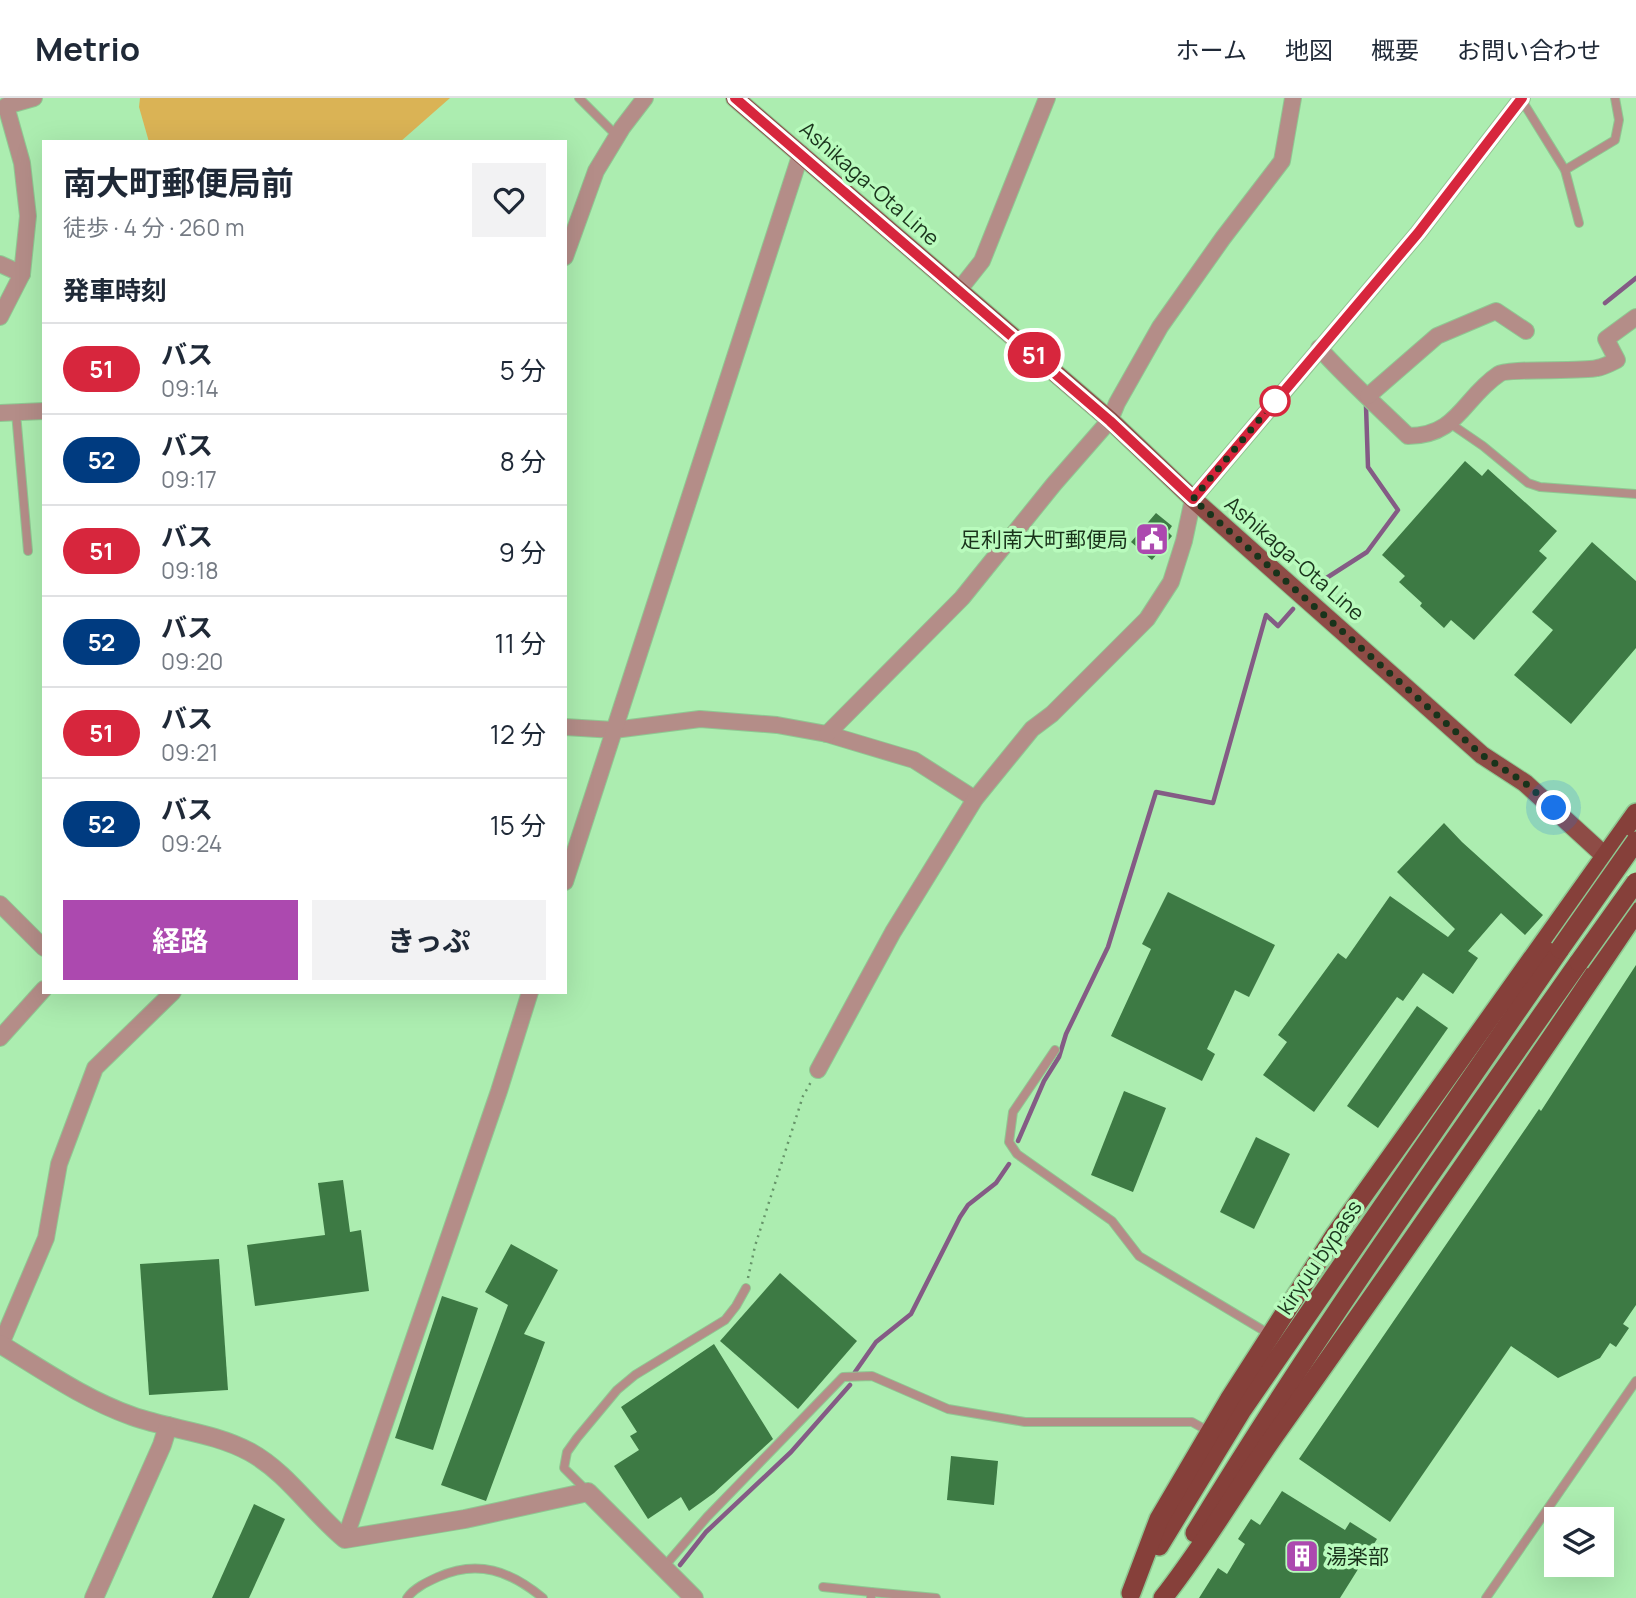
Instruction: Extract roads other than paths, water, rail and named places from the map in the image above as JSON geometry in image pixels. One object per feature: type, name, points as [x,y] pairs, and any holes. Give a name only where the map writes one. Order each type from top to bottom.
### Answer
[{"type":"highway","points":[[1130,1595],[1159,1519],[1210,1432],[1335,1235],[1636,813]]},
{"type":"highway","name":"kiryuu bypass","points":[[1130,1595],[1242,1410],[1636,841]]},
{"type":"highway","points":[[1156,1598],[1261,1424],[1367,1265],[1636,882],[1605,856]]},
{"type":"highway","points":[[1163,1598],[1191,1562],[1257,1460],[1492,1127],[1636,912]]},
{"type":"main road","name":"Ashikaga-Ota Line","points":[[736,98],[1110,421],[1193,499],[1482,755],[1525,783],[1605,856]]},
{"type":"street","points":[[0,317],[22,274],[28,216],[22,163],[6,106],[34,98]]},
{"type":"street","points":[[567,251],[596,171],[645,98]]},
{"type":"street","points":[[959,290],[982,261],[1047,98]]},
{"type":"street","points":[[827,734],[962,598],[1054,484],[1110,421],[1117,403],[1160,327],[1223,238],[1282,162],[1293,98]]},
{"type":"street","points":[[818,1070],[894,932],[975,799],[1032,729],[1052,714],[1147,619],[1171,582],[1193,499],[1418,233],[1521,99]]},
{"type":"street","points":[[567,877],[801,153]]},
{"type":"street","points":[[0,264],[22,274]]},
{"type":"street","points":[[1368,396],[1437,336],[1496,311],[1526,331]]},
{"type":"street","points":[[1319,348],[1408,436],[1427,436],[1451,424],[1471,399],[1501,372],[1599,368],[1617,360],[1606,339],[1636,317]]},
{"type":"street","points":[[8,413],[42,411]]},
{"type":"street","points":[[567,727],[614,730],[700,719],[777,725],[827,734],[914,760],[975,799]]},
{"type":"street","points":[[0,904],[42,946]]},
{"type":"street","points":[[0,1038],[42,991]]},
{"type":"street","points":[[171,994],[94,1069],[59,1164],[46,1238],[0,1344],[96,1402],[134,1417],[218,1438],[259,1458],[312,1505],[345,1539]]},
{"type":"street","points":[[345,1539],[499,1091],[529,994]]},
{"type":"street","points":[[94,1598],[169,1426]]},
{"type":"street","points":[[345,1539],[465,1518],[588,1492],[694,1598]]},
{"type":"lane","points":[[579,98],[617,136]]},
{"type":"lane","points":[[1565,170],[1615,140],[1619,120],[1615,98]]},
{"type":"lane","points":[[1521,99],[1565,170],[1579,223]]},
{"type":"lane","points":[[8,413],[28,551]]},
{"type":"lane","points":[[1451,424],[1528,483],[1540,487],[1636,494]]},
{"type":"lane","points":[[1055,1050],[1013,1112],[1009,1142],[1017,1154],[1112,1221],[1139,1256],[1271,1335]]},
{"type":"lane","points":[[588,1492],[564,1468],[567,1452],[577,1438],[617,1390],[635,1375],[725,1320],[746,1288]]},
{"type":"lane","points":[[663,1568],[706,1517],[842,1377],[872,1376],[948,1409],[1026,1422],[1192,1422],[1210,1432]]},
{"type":"lane","points":[[1486,1598],[1636,1381]]},
{"type":"lane","points":[[401,1598],[428,1581],[454,1570],[477,1567],[501,1573],[526,1584],[543,1598]]},
{"type":"lane","points":[[824,1587],[871,1595],[936,1598]]},
{"type":"waterway","points":[[1605,303],[1636,278]]},
{"type":"waterway","points":[[1314,586],[1367,552],[1398,510],[1368,467],[1366,406]]},
{"type":"waterway","points":[[1018,1141],[1108,947],[1156,792],[1213,803],[1266,615],[1278,626],[1293,609]]},
{"type":"waterway","points":[[855,1372],[876,1342],[911,1314],[960,1217],[968,1205],[996,1183],[1009,1164]]},
{"type":"waterway","points":[[680,1565],[706,1532],[791,1452],[850,1385]]},
{"type":"place","name":"足利南大町郵便局","points":[[1152,539]]},
{"type":"place","name":"湯楽部","points":[[1302,1556]]}]
